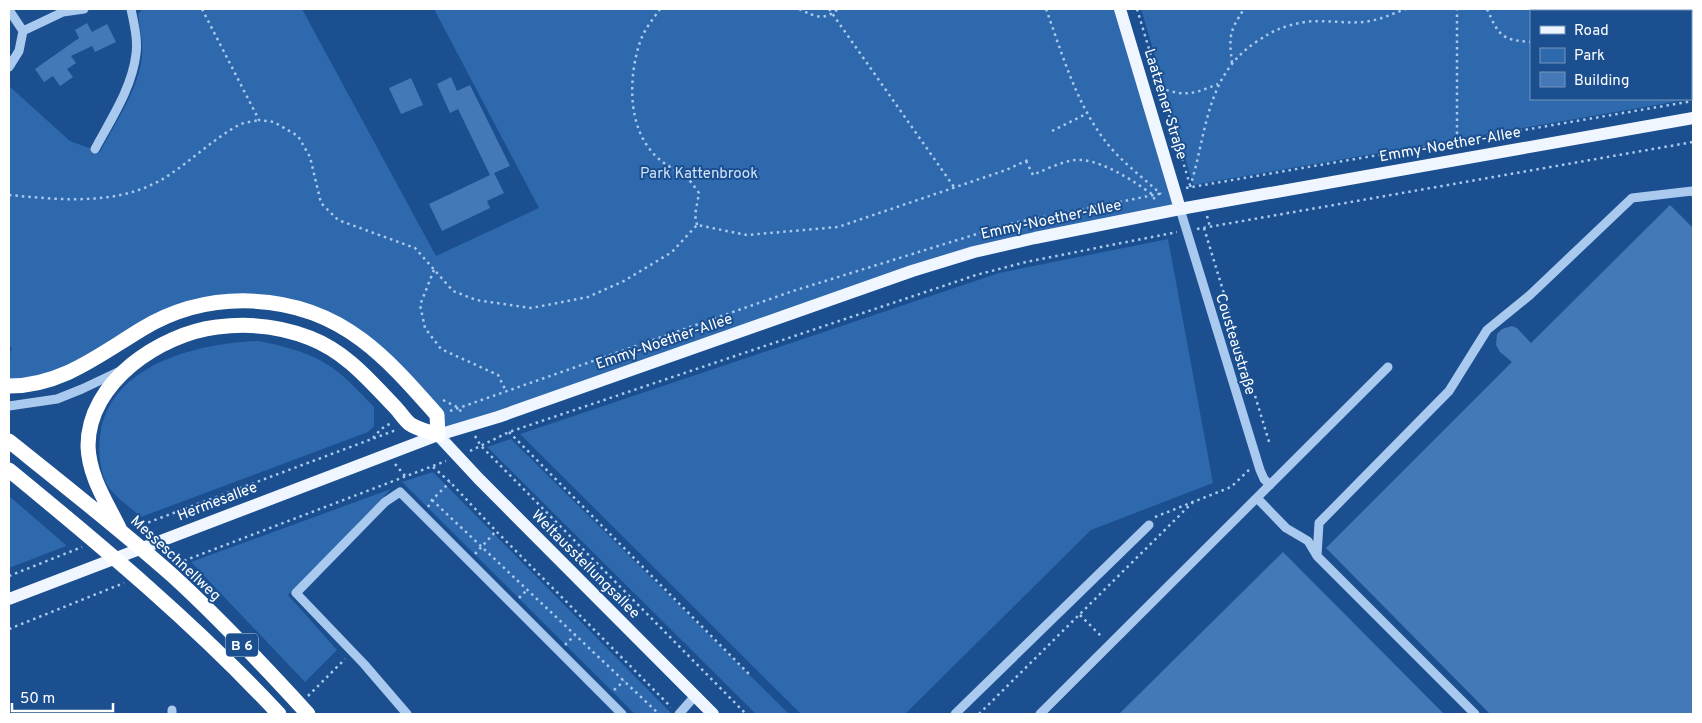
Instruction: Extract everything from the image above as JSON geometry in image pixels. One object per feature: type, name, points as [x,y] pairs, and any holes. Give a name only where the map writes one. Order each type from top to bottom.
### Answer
[{"type":"highway","points":[[9,386],[31,385],[61,377],[90,363],[157,321],[184,310],[230,301],[274,302],[294,306],[330,320],[363,341],[437,415],[438,435],[410,424],[349,360],[312,338],[275,327],[236,325],[198,331],[161,346],[127,368],[105,392],[98,405],[89,431],[90,462],[98,488],[115,523]]},
{"type":"highway","name":"Messeschnellweg","points":[[9,441],[175,571],[308,714]]},
{"type":"highway","name":"B 6","points":[[9,470],[87,538],[150,588],[279,714]]},
{"type":"main road","name":"Laatzener Straße","points":[[1120,9],[1180,209]]},
{"type":"main road","name":"Emmy-Noether-Allee","points":[[438,435],[498,417],[912,271],[965,255],[1034,238],[1180,209],[1693,118]]},
{"type":"main road","name":"Hermesallee","points":[[9,600],[438,435]]},
{"type":"main road","name":"Weltausstellungsallee","points":[[438,435],[478,478],[713,714]]},
{"type":"street","points":[[23,31],[63,12],[84,9]]},
{"type":"street","points":[[95,149],[131,78],[137,53],[136,34],[131,9]]},
{"type":"street","points":[[9,10],[23,31],[19,51],[9,67]]},
{"type":"street","points":[[1317,556],[1320,523],[1449,391],[1487,330],[1530,295],[1632,198],[1692,190],[1693,192]]},
{"type":"street","name":"Cousteaustraße","points":[[1180,209],[1258,461],[1264,479],[1270,485]]},
{"type":"street","points":[[1040,714],[1388,367]]},
{"type":"street","points":[[9,406],[57,399],[127,368]]},
{"type":"street","points":[[407,714],[364,664],[296,593],[385,502],[400,492],[622,714]]},
{"type":"street","points":[[1257,498],[1286,528],[1308,541],[1317,556],[1475,714]]},
{"type":"street","points":[[955,714],[1149,525]]},
{"type":"street","points":[[679,714],[696,696]]},
{"type":"path","points":[[202,9],[259,120]]},
{"type":"path","points":[[660,9],[640,41],[638,50],[632,95],[635,124],[644,143],[657,158],[689,180],[699,193],[695,215],[697,225]]},
{"type":"path","points":[[799,9],[824,18],[838,9]]},
{"type":"path","points":[[829,9],[954,187]]},
{"type":"path","points":[[459,408],[793,291],[1008,224],[1161,194],[1128,165],[1104,140],[1086,114],[1046,9]]},
{"type":"path","points":[[1137,9],[1190,187]]},
{"type":"path","points":[[1232,65],[1231,33],[1235,21],[1244,9]]},
{"type":"path","points":[[1190,187],[1204,125],[1218,84],[1242,52],[1277,28],[1306,22],[1370,21],[1406,9]]},
{"type":"path","points":[[1456,160],[1458,142],[1457,9]]},
{"type":"path","points":[[1487,9],[1498,31],[1512,41],[1530,42]]},
{"type":"path","points":[[1160,88],[1175,93],[1192,94],[1218,84]]},
{"type":"path","points":[[1190,187],[1693,101]]},
{"type":"path","points":[[1052,131],[1086,114]]},
{"type":"path","points":[[9,195],[66,200],[96,199],[128,194],[154,185],[238,125],[259,120],[274,122],[298,136],[310,157],[321,203],[338,220],[415,248],[453,290],[476,300],[531,308],[588,297],[624,281],[672,252],[697,225]]},
{"type":"path","points":[[1270,446],[1204,228],[1693,142]]},
{"type":"path","points":[[697,225],[747,235],[838,227],[1006,170],[1027,161],[1033,175],[1070,160],[1082,160],[1110,168],[1153,195]]},
{"type":"path","points":[[746,714],[481,446],[509,432],[976,275],[1026,262],[1166,234]]},
{"type":"path","points":[[434,270],[420,305],[425,328],[440,349],[498,376],[506,391]]},
{"type":"path","points":[[509,432],[749,674]]},
{"type":"path","points":[[136,527],[371,440]]},
{"type":"path","points":[[1149,525],[1145,521],[1231,488],[1258,461]]},
{"type":"path","points":[[175,571],[433,467],[672,707]]},
{"type":"path","points":[[423,515],[432,500],[450,482]]},
{"type":"path","points":[[432,500],[659,714]]},
{"type":"path","points":[[979,714],[1193,502]]},
{"type":"path","points":[[469,562],[496,531]]},
{"type":"path","points":[[9,576],[87,538]]},
{"type":"path","points":[[9,629],[129,581]]},
{"type":"path","points":[[1068,604],[1110,645]]},
{"type":"path","points":[[320,684],[340,664]]},
{"type":"green space","name":"Park Kattenbrook","points":[[143,9],[302,9],[436,256],[539,208],[434,9],[1120,9],[1180,209],[974,252],[438,435],[437,415],[396,372],[313,313],[212,303],[106,353],[9,386],[9,357],[12,348],[9,346],[9,86],[70,141],[100,152],[126,106],[140,68],[142,51],[138,14]]},
{"type":"green space","points":[[1141,9],[1693,9],[1692,98],[1692,10],[1530,10],[1530,100],[1685,100],[1193,185]]},
{"type":"green space","points":[[1168,239],[1213,483],[1091,530],[905,714],[801,714],[520,434],[999,273]]},
{"type":"green space","points":[[259,341],[301,352],[339,372],[374,407],[374,426],[368,432],[141,517],[110,489],[100,464],[100,437],[107,412],[120,391],[138,375],[160,362],[184,353],[235,343]]},
{"type":"green space","points":[[511,439],[789,714],[756,714],[487,447]]},
{"type":"green space","points":[[433,472],[672,714],[635,714],[402,482]]},
{"type":"green space","points":[[391,489],[288,595],[337,650],[305,682],[191,562]]},
{"type":"green space","points":[[9,496],[66,545],[66,546],[9,568]]},
{"type":"building","points":[[87,23],[92,32],[107,24],[116,42],[95,52],[92,46],[71,56],[76,63],[67,69],[73,77],[60,86],[53,76],[44,82],[35,69],[79,38],[75,30]]},
{"type":"building","points":[[451,77],[457,91],[470,85],[510,166],[494,173],[504,193],[487,201],[490,208],[442,231],[429,204],[490,175],[458,109],[450,113],[437,84]]},
{"type":"building","points":[[411,78],[423,105],[401,114],[389,88]]},
{"type":"building","points":[[1670,205],[1693,228],[1693,714],[1490,714],[1326,548],[1512,362],[1500,352],[1496,345],[1497,334],[1502,329],[1512,326],[1517,328],[1531,343]]},
{"type":"building","points":[[1283,552],[1444,714],[1119,714]]}]
